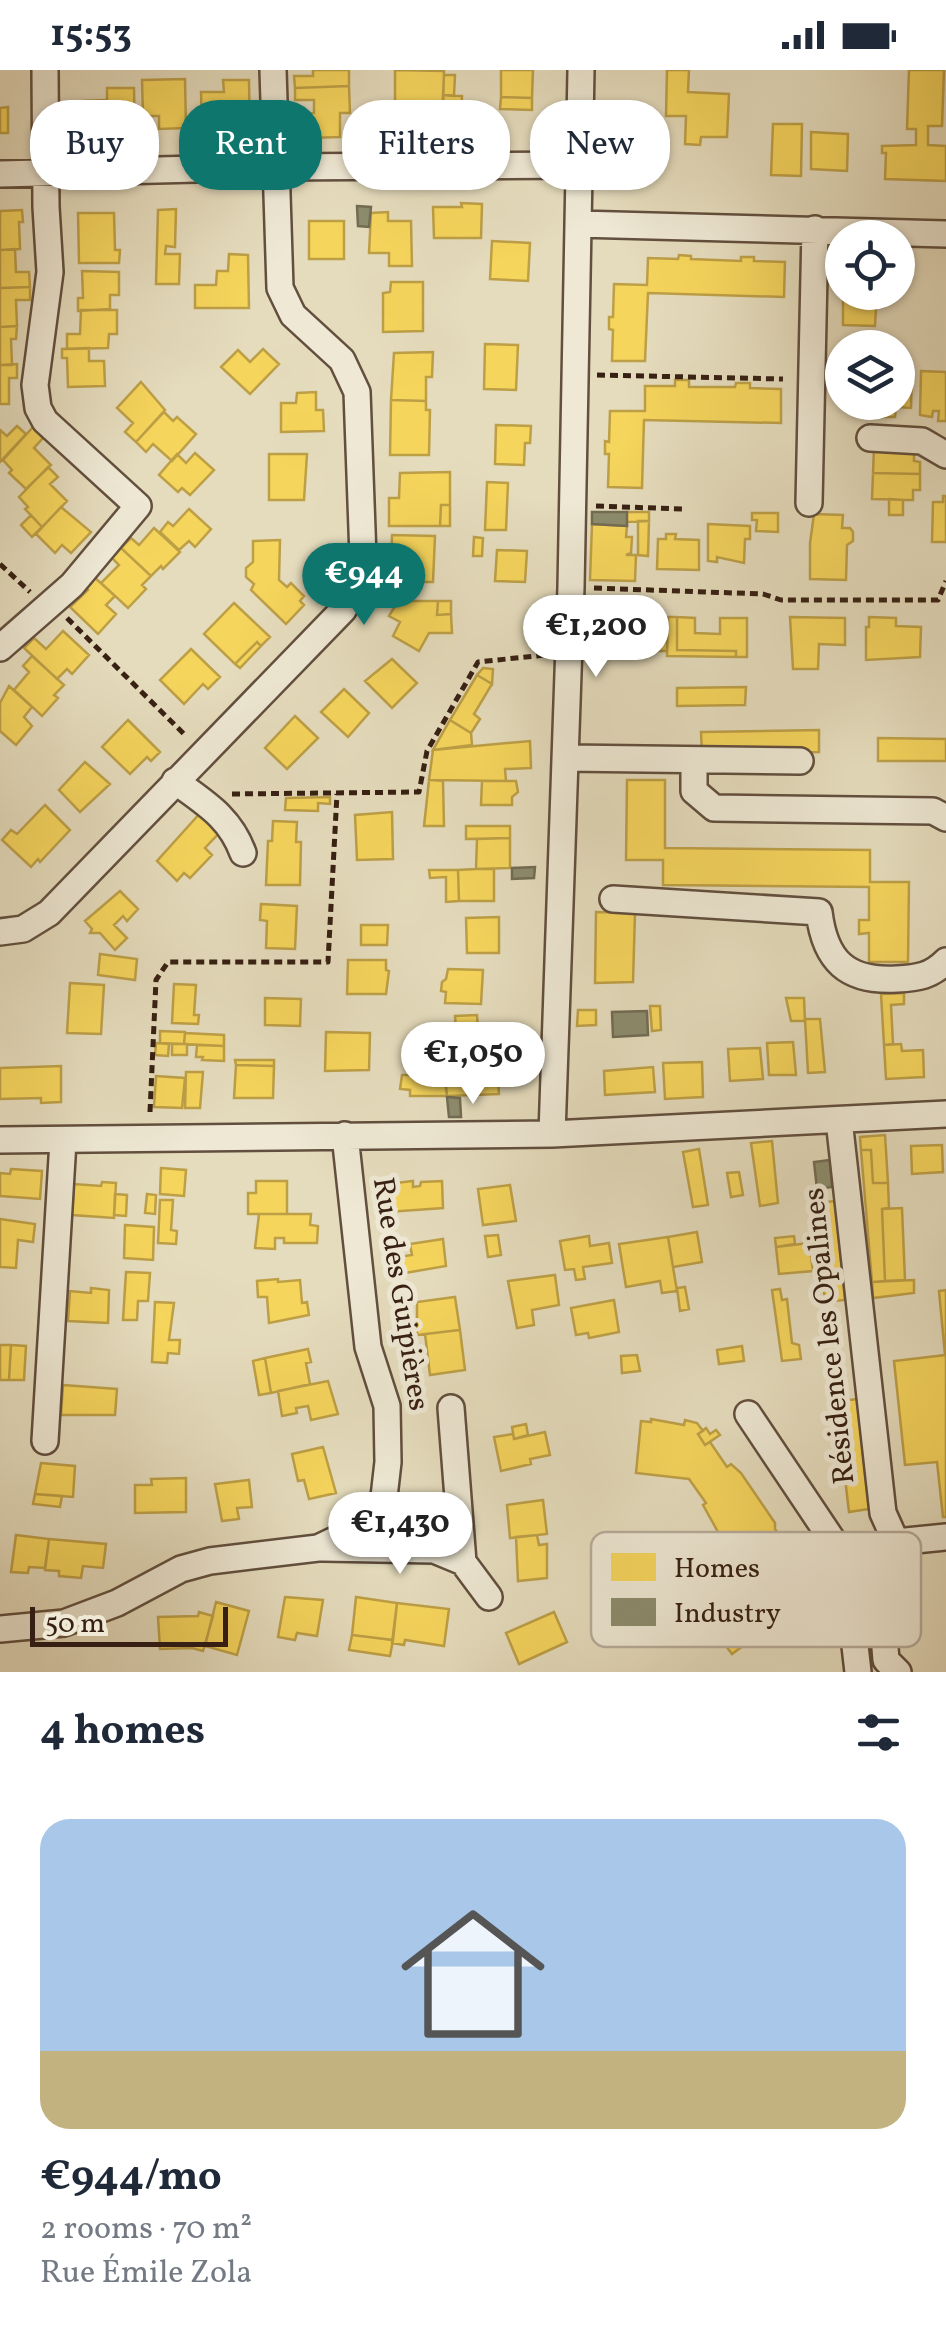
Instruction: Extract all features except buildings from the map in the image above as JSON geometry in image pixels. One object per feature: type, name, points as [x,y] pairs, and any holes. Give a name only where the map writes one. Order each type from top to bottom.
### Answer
[{"type":"street","points":[[45,70],[46,100]]},
{"type":"street","points":[[273,70],[273,100]]},
{"type":"street","points":[[580,100],[581,70]]},
{"type":"street","points":[[322,167],[530,165]]},
{"type":"street","points":[[0,174],[30,174]]},
{"type":"street","points":[[0,648],[51,606],[138,506],[45,420],[38,408],[36,385],[50,272],[48,190]]},
{"type":"street","points":[[0,932],[23,929],[49,913],[343,610],[358,585],[362,557],[357,392],[342,360],[293,315],[280,288],[275,190]]},
{"type":"street","points":[[552,1134],[572,587],[578,190]]},
{"type":"street","points":[[578,224],[946,234]]},
{"type":"street","points":[[809,502],[816,229]]},
{"type":"street","points":[[870,438],[922,442],[946,455]]},
{"type":"street","points":[[566,758],[800,761]]},
{"type":"street","points":[[694,760],[694,792],[714,808],[932,812],[946,818]]},
{"type":"street","points":[[174,781],[222,802],[244,853]]},
{"type":"street","points":[[614,899],[819,912],[829,951],[852,973],[870,981],[923,978],[946,961]]},
{"type":"street","points":[[0,1140],[552,1134],[946,1114]]},
{"type":"street","name":"Résidence les Opalines","points":[[839,1120],[882,1513],[891,1532]]},
{"type":"street","name":"Rue des Guipières","points":[[318,1548],[362,1527],[384,1497],[388,1462],[388,1406],[368,1347],[345,1134]]},
{"type":"street","points":[[44,1441],[63,1141]]},
{"type":"street","name":"Rue des Guipières","points":[[0,1630],[64,1622],[117,1603],[180,1568],[210,1561],[318,1548],[434,1550],[464,1562],[452,1408]]},
{"type":"street","points":[[748,1414],[827,1532]]},
{"type":"street","points":[[921,1540],[946,1537]]},
{"type":"street","points":[[464,1562],[489,1597]]},
{"type":"street","points":[[855,1647],[858,1672]]},
{"type":"street","points":[[885,1647],[886,1660],[898,1672]]},
{"type":"path","points":[[576,375],[784,378]]},
{"type":"path","points":[[573,505],[682,509]]},
{"type":"path","points":[[0,564],[51,606],[204,754]]},
{"type":"path","points":[[572,587],[882,602],[938,600],[946,581]]},
{"type":"path","points":[[222,802],[420,792],[427,751],[478,662],[570,653]]},
{"type":"path","points":[[148,1140],[156,980],[168,962],[328,962],[337,794]]}]
